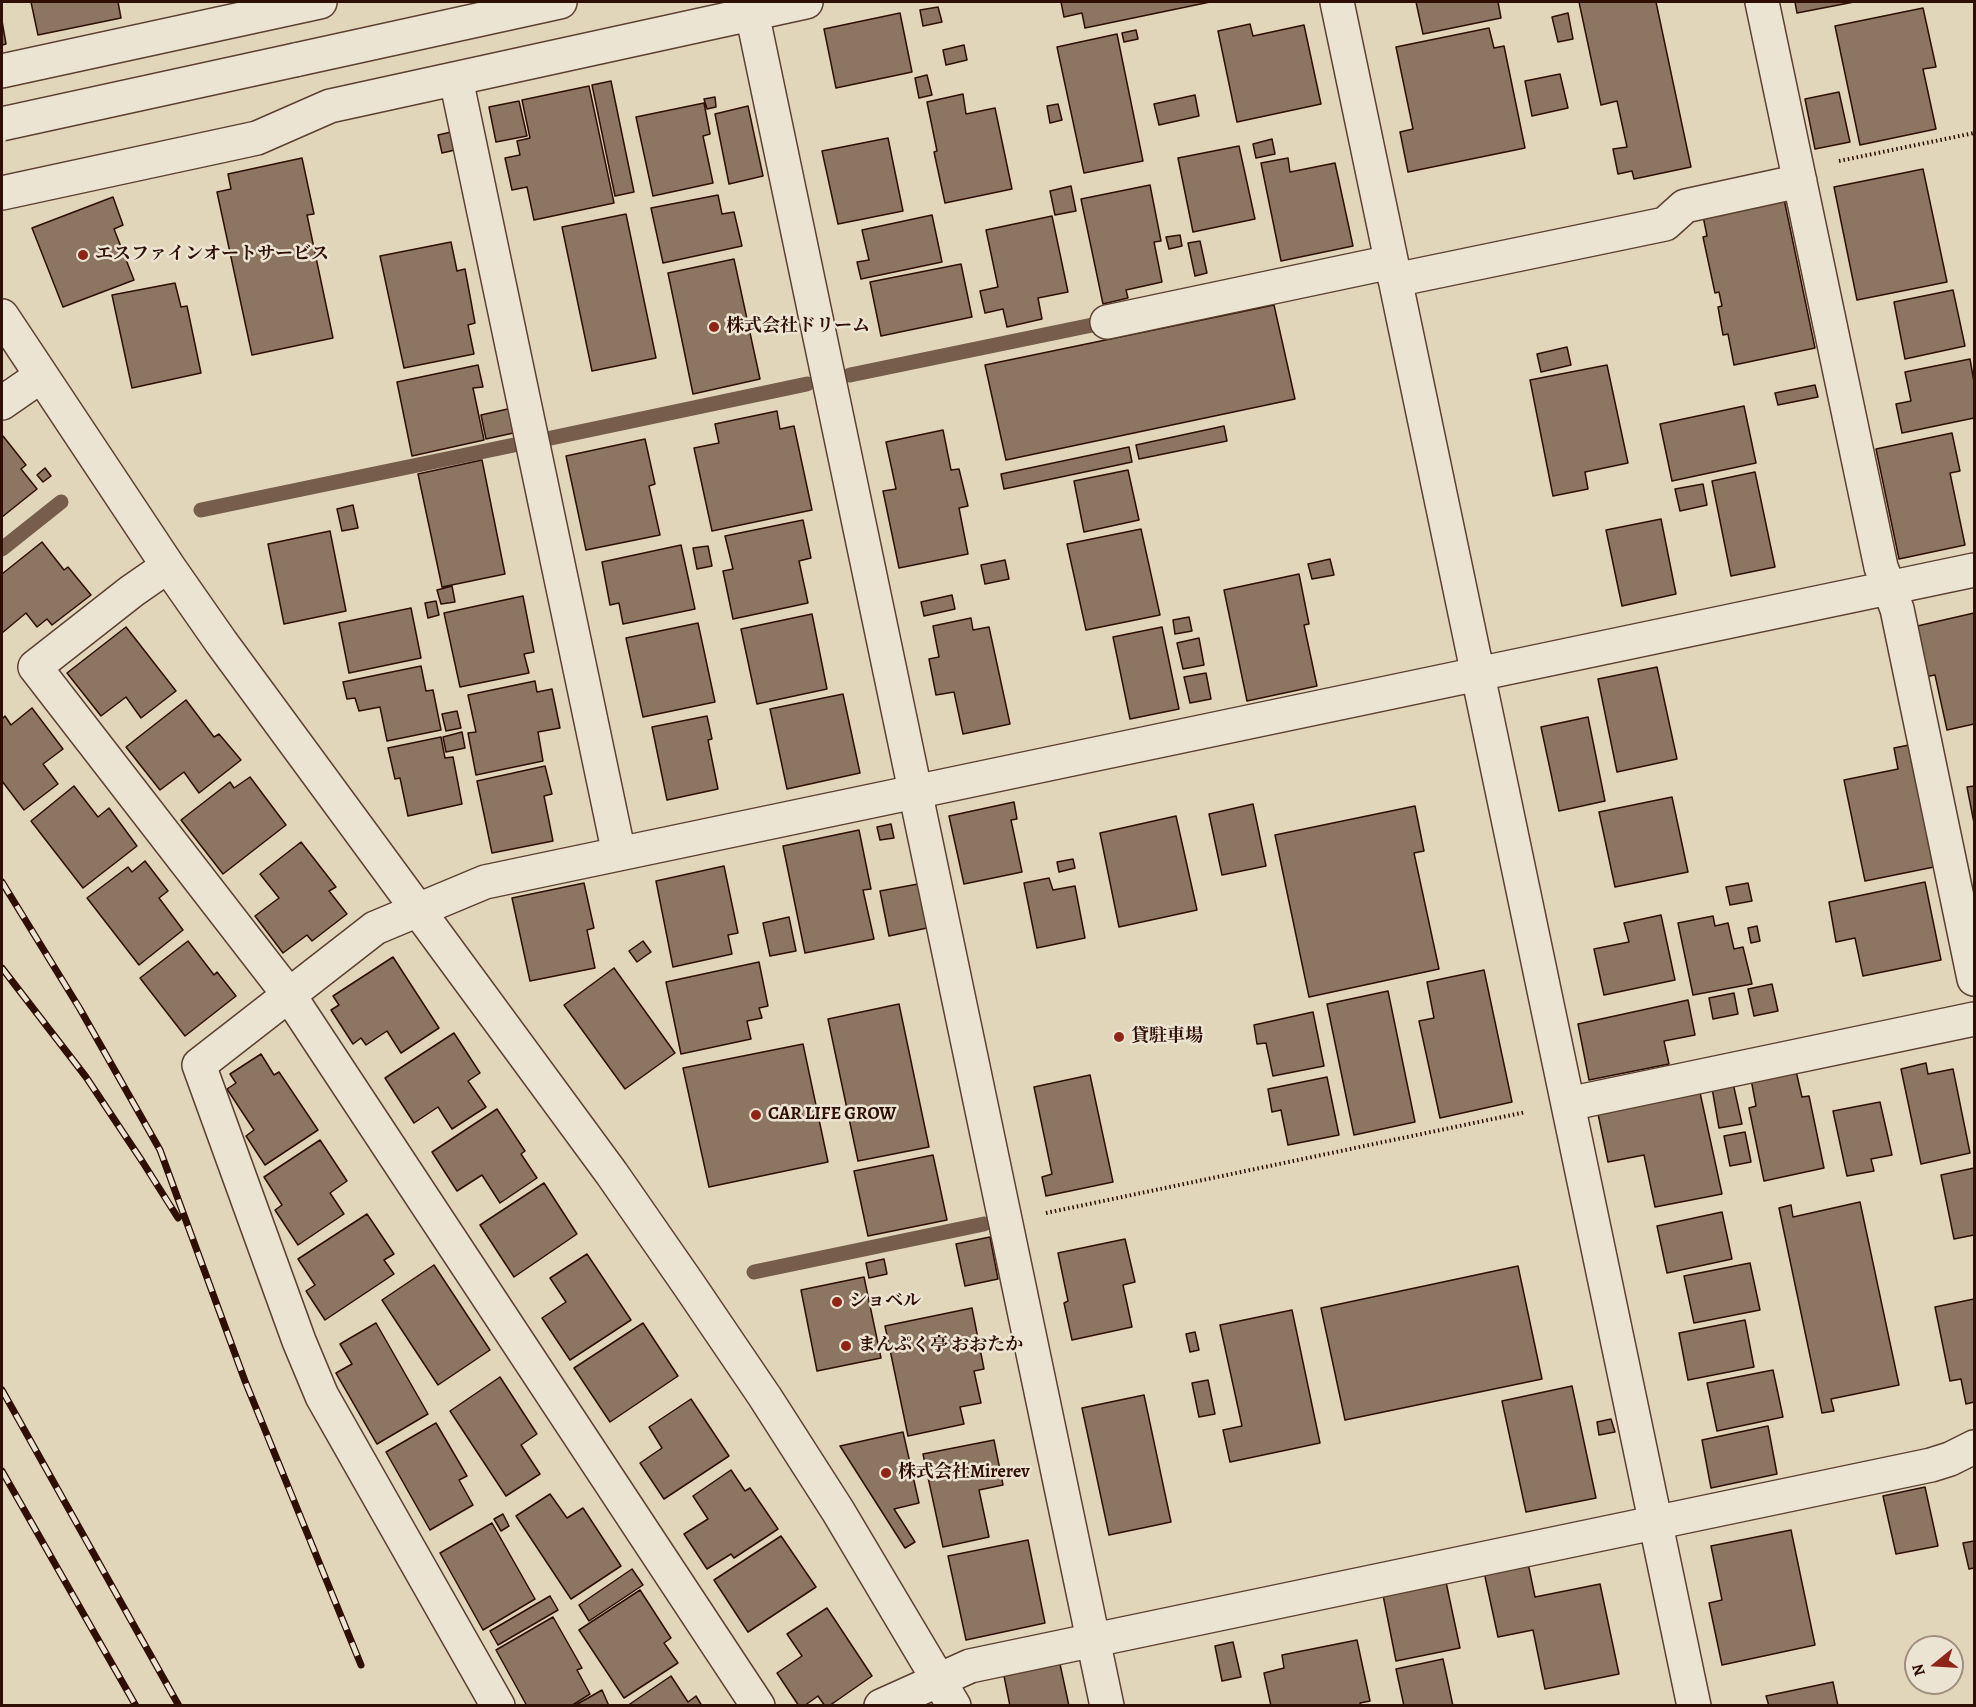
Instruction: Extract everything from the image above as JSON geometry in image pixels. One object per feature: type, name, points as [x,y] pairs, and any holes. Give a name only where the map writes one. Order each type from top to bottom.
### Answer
[{"type":"street","points":[[2,71],[320,2]]},
{"type":"street","points":[[2,124],[560,2]]},
{"type":"street","points":[[2,193],[257,138],[330,106],[806,2]]},
{"type":"street","points":[[1337,2],[1694,1706]]},
{"type":"street","points":[[1762,2],[1881,567],[1897,609],[1974,979]]},
{"type":"street","points":[[752,13],[1107,1706]]},
{"type":"street","points":[[456,79],[619,854]]},
{"type":"street","points":[[1107,322],[1665,224],[1685,206],[1798,176]]},
{"type":"street","points":[[2,316],[168,566],[612,1174],[689,1285],[765,1397],[838,1511],[946,1692]]},
{"type":"street","points":[[2,403],[41,376]]},
{"type":"street","points":[[168,566],[132,591],[35,667],[289,995],[758,1706]]},
{"type":"street","points":[[498,1706],[322,1396],[299,1341],[199,1065],[375,928],[484,882],[1974,570]]},
{"type":"street","points":[[1568,1104],[1974,1019]]},
{"type":"street","points":[[881,1706],[946,1692],[970,1666],[1931,1465],[1950,1459],[1974,1447]]},
{"type":"path","points":[[1798,176],[1974,133]]},
{"type":"path","points":[[1005,1222],[1568,1104]]},
{"type":"building","points":[[31,2],[118,2],[121,18],[38,35]]},
{"type":"building","points":[[1061,2],[1210,2],[1085,28],[1082,13],[1064,17]]},
{"type":"building","points":[[1416,2],[1498,2],[1501,18],[1423,34]]},
{"type":"building","points":[[1579,2],[1656,2],[1691,167],[1634,179],[1632,171],[1618,174],[1613,149],[1627,147],[1617,101],[1601,105]]},
{"type":"building","points":[[1795,2],[1854,2],[1797,13]]},
{"type":"building","points":[[938,7],[942,22],[923,26],[920,10]]},
{"type":"building","points":[[1923,8],[1936,67],[1923,69],[1936,129],[1860,145],[1835,26]]},
{"type":"building","points":[[900,13],[912,72],[836,88],[824,29]]},
{"type":"building","points":[[1568,13],[1573,39],[1558,42],[1552,17]]},
{"type":"building","points":[[2,21],[6,44],[2,45]]},
{"type":"building","points":[[1250,24],[1253,36],[1304,25],[1321,104],[1237,122],[1218,31]]},
{"type":"building","points":[[1489,28],[1494,48],[1504,46],[1525,148],[1408,172],[1400,132],[1413,129],[1396,47]]},
{"type":"building","points":[[1136,30],[1138,39],[1124,42],[1122,33]]},
{"type":"building","points":[[1117,34],[1143,161],[1084,173],[1057,47]]},
{"type":"building","points":[[964,45],[967,60],[946,65],[943,50]]},
{"type":"building","points":[[1560,74],[1568,108],[1532,116],[1525,81]]},
{"type":"building","points":[[927,75],[932,95],[919,98],[915,78]]},
{"type":"building","points":[[611,81],[634,192],[615,196],[592,85]]},
{"type":"building","points":[[589,86],[614,203],[534,220],[527,187],[512,190],[505,158],[520,155],[517,141],[530,138],[522,100]]},
{"type":"building","points":[[1839,92],[1850,142],[1815,149],[1805,99]]},
{"type":"building","points":[[963,94],[966,114],[995,108],[1012,189],[945,203],[934,152],[937,151],[927,102]]},
{"type":"building","points":[[1195,95],[1199,116],[1159,125],[1154,104]]},
{"type":"building","points":[[715,97],[716,107],[707,109],[704,99]]},
{"type":"building","points":[[519,101],[527,136],[496,142],[489,107]]},
{"type":"building","points":[[704,103],[710,134],[703,136],[713,183],[653,196],[636,117]]},
{"type":"building","points":[[1058,104],[1062,120],[1050,123],[1047,106]]},
{"type":"building","points":[[748,106],[763,176],[729,184],[715,114]]},
{"type":"building","points":[[451,132],[455,150],[442,153],[438,135]]},
{"type":"building","points":[[888,138],[903,211],[838,224],[822,151]]},
{"type":"building","points":[[1272,139],[1275,154],[1256,158],[1253,144]]},
{"type":"building","points":[[1239,146],[1255,219],[1193,232],[1178,158]]},
{"type":"building","points":[[302,158],[314,214],[307,215],[333,338],[252,355],[217,192],[231,189],[228,174]]},
{"type":"building","points":[[1288,158],[1290,172],[1335,163],[1353,246],[1281,261],[1261,163]]},
{"type":"building","points":[[1923,169],[1947,282],[1857,300],[1834,187]]},
{"type":"building","points":[[1150,185],[1161,241],[1154,242],[1162,282],[1126,290],[1128,298],[1103,304],[1081,199]]},
{"type":"building","points":[[1071,186],[1076,211],[1055,215],[1050,191]]},
{"type":"building","points":[[718,195],[722,214],[734,212],[742,246],[663,263],[651,208]]},
{"type":"building","name":"エスファインオートサービス","points":[[113,197],[123,225],[114,229],[134,280],[63,307],[32,228]]},
{"type":"building","points":[[1784,199],[1815,348],[1734,365],[1728,334],[1723,335],[1718,307],[1722,306],[1719,292],[1715,293],[1703,237],[1707,236],[1703,216]]},
{"type":"building","points":[[626,214],[656,358],[592,371],[562,227]]},
{"type":"building","points":[[932,215],[942,262],[861,279],[857,262],[869,260],[862,230]]},
{"type":"building","points":[[1052,216],[1068,292],[1038,298],[1042,319],[1007,327],[1003,309],[985,313],[980,291],[998,287],[986,230]]},
{"type":"building","points":[[1180,235],[1182,246],[1169,249],[1166,237]]},
{"type":"building","points":[[1200,241],[1207,273],[1195,276],[1188,243]]},
{"type":"building","points":[[451,242],[457,271],[465,269],[475,323],[468,325],[474,354],[404,368],[380,256]]},
{"type":"building","points":[[734,259],[760,379],[693,394],[668,273]]},
{"type":"building","points":[[961,264],[972,317],[881,336],[870,282]]},
{"type":"building","points":[[175,283],[181,307],[187,306],[201,373],[132,388],[112,295]]},
{"type":"building","points":[[1953,290],[1965,346],[1905,359],[1894,302]]},
{"type":"building","points":[[1274,305],[1295,399],[1006,460],[985,365]]},
{"type":"building","points":[[1567,347],[1571,365],[1541,372],[1537,354]]},
{"type":"building","points":[[1970,359],[1974,382],[1974,418],[1902,433],[1896,404],[1911,401],[1905,372]]},
{"type":"building","points":[[478,365],[483,387],[473,388],[484,440],[412,456],[397,382]]},
{"type":"building","points":[[1607,365],[1628,463],[1585,472],[1588,489],[1553,496],[1530,380]]},
{"type":"building","points":[[1815,385],[1818,397],[1778,405],[1775,393]]},
{"type":"building","points":[[1744,406],[1756,463],[1672,481],[1660,424]]},
{"type":"building","points":[[512,408],[518,432],[486,439],[481,415]]},
{"type":"building","points":[[777,411],[780,429],[794,426],[812,510],[712,531],[694,448],[719,443],[715,424]]},
{"type":"building","points":[[1224,426],[1227,441],[1139,459],[1136,445]]},
{"type":"building","points":[[943,430],[951,470],[959,469],[968,506],[959,508],[968,554],[899,568],[883,491],[896,489],[886,442]]},
{"type":"building","points":[[1952,433],[1960,471],[1950,473],[1965,545],[1899,559],[1876,449]]},
{"type":"building","points":[[3,436],[26,465],[21,469],[37,489],[2,517],[2,438]]},
{"type":"building","points":[[645,439],[655,484],[649,486],[660,535],[586,550],[566,456]]},
{"type":"building","points":[[1129,447],[1132,462],[1004,489],[1001,474]]},
{"type":"building","points":[[482,460],[505,574],[442,587],[418,474]]},
{"type":"building","points":[[45,468],[51,476],[43,482],[37,475]]},
{"type":"building","points":[[1128,470],[1139,520],[1084,532],[1074,481]]},
{"type":"building","points":[[1755,472],[1775,567],[1731,576],[1712,481]]},
{"type":"building","points":[[1703,484],[1707,505],[1680,511],[1675,489]]},
{"type":"building","points":[[353,505],[358,528],[342,531],[337,509]]},
{"type":"building","points":[[1661,519],[1676,594],[1622,606],[1606,530]]},
{"type":"building","points":[[803,520],[811,558],[799,561],[808,603],[733,619],[723,571],[733,569],[725,536]]},
{"type":"building","points":[[1141,529],[1160,615],[1086,630],[1067,544]]},
{"type":"building","points":[[330,531],[346,611],[284,624],[268,544]]},
{"type":"building","points":[[42,542],[64,570],[68,567],[91,595],[52,625],[47,619],[37,627],[26,613],[2,633],[2,574]]},
{"type":"building","points":[[681,545],[695,609],[623,624],[619,603],[610,605],[602,562]]},
{"type":"building","points":[[708,546],[712,566],[697,569],[693,548]]},
{"type":"building","points":[[1330,559],[1334,575],[1312,579],[1308,564]]},
{"type":"building","points":[[1005,560],[1009,579],[985,584],[981,565]]},
{"type":"building","points":[[1299,574],[1309,624],[1304,625],[1317,686],[1247,701],[1224,590]]},
{"type":"building","points":[[452,586],[455,602],[441,604],[437,590]]},
{"type":"building","points":[[952,595],[955,609],[924,616],[921,602]]},
{"type":"building","points":[[523,596],[534,652],[524,654],[529,673],[460,687],[444,613]]},
{"type":"building","points":[[436,601],[439,615],[428,618],[425,603]]},
{"type":"building","points":[[411,608],[421,658],[349,673],[339,623]]},
{"type":"building","points":[[1974,613],[1974,724],[1947,730],[1935,675],[1924,677],[1913,627]]},
{"type":"building","points":[[812,614],[827,689],[757,704],[741,629]]},
{"type":"building","points":[[1189,617],[1192,631],[1175,634],[1173,620]]},
{"type":"building","points":[[971,618],[973,630],[989,627],[1010,724],[963,734],[954,692],[936,695],[929,659],[939,657],[933,626]]},
{"type":"building","points":[[698,623],[715,702],[643,717],[626,638]]},
{"type":"building","points":[[126,627],[176,691],[141,718],[126,697],[101,716],[67,673]]},
{"type":"building","points":[[1162,627],[1179,709],[1130,719],[1113,637]]},
{"type":"building","points":[[1199,638],[1204,665],[1183,669],[1177,643]]},
{"type":"building","points":[[421,666],[426,691],[433,690],[441,730],[387,741],[380,707],[359,711],[355,698],[347,699],[343,682]]},
{"type":"building","points":[[1657,667],[1677,759],[1617,772],[1598,679]]},
{"type":"building","points":[[1206,673],[1211,699],[1190,703],[1184,677]]},
{"type":"building","points":[[535,681],[537,692],[552,689],[560,728],[538,732],[543,761],[476,775],[468,733],[476,732],[468,695]]},
{"type":"building","points":[[843,694],[860,773],[787,789],[770,709]]},
{"type":"building","points":[[186,700],[214,737],[219,734],[241,760],[199,793],[184,772],[160,790],[126,747]]},
{"type":"building","points":[[32,708],[63,749],[43,764],[58,784],[24,810],[2,781],[2,719],[5,716],[11,725]]},
{"type":"building","points":[[457,711],[461,728],[446,731],[442,714]]},
{"type":"building","points":[[707,716],[712,739],[708,740],[718,789],[667,800],[652,727]]},
{"type":"building","points":[[1588,717],[1605,801],[1559,811],[1541,727]]},
{"type":"building","points":[[462,732],[465,748],[446,752],[443,737]]},
{"type":"building","points":[[441,737],[445,758],[453,757],[462,804],[408,816],[400,778],[395,779],[388,748]]},
{"type":"building","points":[[1909,745],[1934,867],[1865,881],[1844,780],[1898,769],[1894,748]]},
{"type":"building","points":[[545,766],[552,794],[544,796],[553,841],[492,853],[477,781]]},
{"type":"building","points":[[250,777],[286,825],[223,874],[181,820],[230,782],[234,788]]},
{"type":"building","points":[[74,786],[98,817],[109,808],[137,846],[83,888],[31,821]]},
{"type":"building","points":[[1974,786],[1974,823],[1967,787]]},
{"type":"building","points":[[1672,797],[1688,872],[1615,887],[1599,812]]},
{"type":"building","points":[[1014,802],[1017,819],[1011,820],[1022,872],[964,884],[949,816]]},
{"type":"building","points":[[1253,804],[1266,866],[1222,875],[1209,814]]},
{"type":"building","points":[[1415,806],[1424,851],[1414,853],[1439,969],[1309,997],[1275,835]]},
{"type":"building","points":[[1176,816],[1197,910],[1119,927],[1100,833]]},
{"type":"building","points":[[891,824],[894,838],[880,840],[877,827]]},
{"type":"building","points":[[859,830],[871,889],[863,890],[874,939],[805,953],[783,846]]},
{"type":"building","points":[[301,842],[336,887],[329,891],[347,914],[312,941],[307,935],[283,953],[255,916],[279,898],[260,874]]},
{"type":"building","points":[[1073,859],[1075,868],[1059,872],[1057,862]]},
{"type":"building","points":[[145,861],[168,891],[159,898],[183,930],[139,965],[87,898],[128,867],[132,872]]},
{"type":"building","points":[[724,866],[738,933],[728,935],[732,954],[673,967],[656,881]]},
{"type":"building","points":[[1049,878],[1053,890],[1075,886],[1085,938],[1037,948],[1024,883]]},
{"type":"building","points":[[1925,882],[1941,960],[1863,976],[1855,938],[1836,942],[1829,902]]},
{"type":"building","points":[[584,883],[594,928],[587,930],[595,968],[530,981],[512,898]]},
{"type":"building","points":[[1748,883],[1752,901],[1730,905],[1726,887]]},
{"type":"building","points":[[918,884],[927,928],[889,936],[880,891]]},
{"type":"building","points":[[1661,915],[1675,980],[1604,995],[1594,949],[1629,942],[1624,923]]},
{"type":"building","points":[[1713,916],[1715,926],[1728,923],[1734,949],[1743,947],[1752,984],[1693,995],[1678,923]]},
{"type":"building","points":[[789,917],[796,951],[770,956],[763,923]]},
{"type":"building","points":[[1757,926],[1760,941],[1751,943],[1748,928]]},
{"type":"building","points":[[188,941],[214,975],[217,972],[236,996],[185,1036],[140,978]]},
{"type":"building","points":[[643,941],[651,952],[637,962],[629,951]]},
{"type":"building","points":[[393,957],[439,1028],[401,1053],[387,1031],[366,1045],[361,1038],[353,1044],[331,1010],[339,1005],[333,996]]},
{"type":"building","points":[[759,962],[768,1006],[759,1008],[762,1018],[747,1021],[751,1039],[681,1054],[666,982]]},
{"type":"building","points":[[614,968],[675,1053],[625,1089],[564,1005]]},
{"type":"building","points":[[1484,970],[1512,1102],[1440,1118],[1419,1021],[1434,1018],[1427,982]]},
{"type":"building","points":[[1772,984],[1778,1011],[1754,1016],[1748,989]]},
{"type":"building","points":[[1388,991],[1415,1122],[1354,1135],[1327,1004]]},
{"type":"building","points":[[1734,993],[1738,1014],[1713,1019],[1709,998]]},
{"type":"building","points":[[1688,1000],[1695,1035],[1664,1041],[1669,1064],[1589,1080],[1578,1024]]},
{"type":"building","points":[[899,1004],[929,1147],[858,1161],[828,1019]]},
{"type":"building","points":[[1313,1012],[1324,1066],[1273,1076],[1266,1043],[1257,1044],[1254,1025]]},
{"type":"building","points":[[454,1033],[480,1073],[468,1081],[486,1107],[452,1129],[438,1107],[414,1123],[385,1078]]},
{"type":"building","name":"CAR LIFE GROW","points":[[803,1044],[828,1162],[709,1187],[683,1068]]},
{"type":"building","points":[[261,1054],[274,1075],[279,1072],[318,1130],[265,1165],[246,1136],[254,1130],[227,1089],[236,1083],[230,1074]]},
{"type":"building","points":[[1926,1063],[1928,1074],[1953,1069],[1970,1153],[1921,1164],[1901,1069]]},
{"type":"building","points":[[1796,1071],[1802,1097],[1809,1096],[1824,1168],[1764,1181],[1749,1108],[1756,1106],[1751,1079]]},
{"type":"building","points":[[1090,1075],[1113,1182],[1046,1196],[1042,1177],[1052,1174],[1034,1087]]},
{"type":"building","points":[[1327,1077],[1339,1135],[1288,1145],[1281,1110],[1272,1112],[1268,1089]]},
{"type":"building","points":[[1733,1083],[1742,1124],[1719,1128],[1712,1088]]},
{"type":"building","points":[[1699,1088],[1722,1194],[1655,1207],[1644,1155],[1608,1162],[1597,1109]]},
{"type":"building","points":[[1880,1102],[1892,1155],[1871,1159],[1874,1171],[1847,1176],[1833,1111]]},
{"type":"building","points":[[497,1109],[525,1151],[521,1154],[537,1178],[500,1203],[482,1175],[457,1191],[432,1152]]},
{"type":"building","points":[[1745,1132],[1751,1162],[1730,1166],[1724,1136]]},
{"type":"building","points":[[320,1140],[347,1181],[330,1193],[344,1214],[298,1245],[275,1210],[282,1205],[264,1177]]},
{"type":"building","points":[[933,1155],[947,1220],[868,1236],[854,1171]]},
{"type":"building","points":[[1974,1168],[1974,1235],[1954,1239],[1941,1175]]},
{"type":"building","points":[[544,1183],[577,1234],[514,1277],[480,1225]]},
{"type":"building","points":[[1860,1202],[1899,1385],[1831,1399],[1834,1411],[1822,1413],[1779,1208],[1791,1205],[1793,1217]]},
{"type":"building","points":[[1722,1212],[1732,1259],[1667,1273],[1657,1226]]},
{"type":"building","points":[[367,1214],[394,1254],[384,1260],[394,1274],[325,1320],[306,1291],[315,1285],[298,1259]]},
{"type":"building","points":[[990,1237],[998,1279],[965,1286],[956,1244]]},
{"type":"building","points":[[1125,1239],[1135,1282],[1123,1285],[1132,1327],[1072,1340],[1064,1303],[1068,1301],[1058,1253]]},
{"type":"building","points":[[587,1254],[631,1320],[570,1360],[542,1318],[566,1302],[550,1278]]},
{"type":"building","points":[[884,1259],[887,1274],[869,1278],[866,1263]]},
{"type":"building","points":[[1750,1263],[1760,1310],[1694,1323],[1684,1276]]},
{"type":"building","points":[[434,1265],[490,1350],[438,1385],[382,1300]]},
{"type":"building","points":[[1518,1266],[1542,1379],[1345,1420],[1321,1308]]},
{"type":"building","points":[[864,1277],[881,1358],[817,1371],[801,1290]]},
{"type":"building","points":[[1974,1299],[1974,1402],[1966,1404],[1961,1379],[1950,1381],[1935,1307]]},
{"type":"building","points":[[972,1308],[984,1369],[974,1371],[981,1403],[960,1407],[964,1424],[908,1436],[885,1326]]},
{"type":"building","points":[[1292,1310],[1320,1443],[1230,1462],[1223,1430],[1242,1426],[1220,1325]]},
{"type":"building","points":[[1745,1320],[1754,1367],[1688,1380],[1679,1333]]},
{"type":"building","points":[[376,1323],[428,1414],[377,1444],[336,1373],[352,1364],[340,1344]]},
{"type":"building","points":[[643,1323],[678,1376],[610,1422],[574,1368]]},
{"type":"building","points":[[1195,1332],[1199,1350],[1190,1352],[1186,1334]]},
{"type":"building","points":[[1773,1370],[1783,1417],[1717,1431],[1707,1383]]},
{"type":"building","points":[[500,1377],[537,1434],[521,1445],[540,1474],[506,1496],[450,1411]]},
{"type":"building","points":[[1208,1380],[1215,1414],[1199,1417],[1192,1383]]},
{"type":"building","points":[[1572,1386],[1596,1498],[1526,1512],[1502,1401]]},
{"type":"building","points":[[1144,1395],[1171,1522],[1109,1535],[1082,1408]]},
{"type":"building","points":[[691,1399],[729,1456],[664,1499],[640,1463],[662,1448],[649,1427]]},
{"type":"building","points":[[1611,1419],[1615,1432],[1599,1435],[1597,1422]]},
{"type":"building","points":[[436,1423],[467,1476],[459,1480],[473,1505],[430,1530],[386,1452]]},
{"type":"building","points":[[1768,1426],[1777,1474],[1711,1488],[1702,1440]]},
{"type":"building","points":[[903,1432],[919,1503],[894,1509],[915,1542],[905,1548],[840,1446]]},
{"type":"building","points":[[994,1440],[1003,1485],[979,1490],[989,1537],[943,1547],[923,1454]]},
{"type":"building","points":[[731,1470],[745,1491],[750,1488],[778,1529],[734,1558],[731,1554],[707,1569],[684,1534],[708,1519],[693,1496]]},
{"type":"building","points":[[1925,1487],[1938,1546],[1896,1554],[1883,1496]]},
{"type":"building","points":[[550,1494],[567,1518],[583,1508],[621,1566],[571,1599],[516,1516]]},
{"type":"building","points":[[503,1514],[509,1526],[501,1531],[494,1519]]},
{"type":"building","points":[[492,1523],[535,1599],[483,1630],[440,1553]]},
{"type":"building","points":[[1791,1530],[1815,1645],[1722,1665],[1709,1603],[1722,1600],[1711,1546]]},
{"type":"building","points":[[781,1536],[816,1587],[748,1632],[714,1580]]},
{"type":"building","points":[[1028,1540],[1045,1623],[966,1640],[948,1556]]},
{"type":"building","points":[[1974,1541],[1974,1568],[1969,1569],[1963,1543]]},
{"type":"building","points":[[1528,1563],[1535,1597],[1600,1584],[1619,1674],[1545,1689],[1533,1630],[1498,1637],[1484,1572]]},
{"type":"building","points":[[632,1569],[643,1585],[589,1621],[579,1605]]},
{"type":"building","points":[[1446,1582],[1460,1648],[1396,1661],[1383,1595]]},
{"type":"building","points":[[640,1590],[671,1638],[664,1643],[678,1663],[624,1698],[579,1630]]},
{"type":"building","points":[[550,1596],[558,1610],[498,1645],[490,1631]]},
{"type":"building","points":[[827,1608],[872,1676],[829,1706],[825,1706],[818,1696],[804,1706],[799,1706],[777,1673],[802,1656],[787,1634]]},
{"type":"building","points":[[553,1617],[582,1668],[577,1670],[590,1694],[571,1706],[527,1706],[496,1650]]},
{"type":"building","points":[[1357,1640],[1370,1701],[1360,1703],[1361,1706],[1271,1706],[1264,1673],[1284,1668],[1282,1655]]},
{"type":"building","points":[[1233,1642],[1241,1677],[1222,1681],[1215,1646]]},
{"type":"building","points":[[1443,1659],[1453,1706],[1404,1706],[1396,1669]]},
{"type":"building","points":[[1060,1664],[1069,1706],[1010,1706],[1004,1676]]},
{"type":"building","points":[[671,1676],[688,1702],[696,1696],[702,1706],[627,1706]]},
{"type":"building","points":[[1833,1682],[1838,1706],[1769,1706],[1766,1696]]},
{"type":"building","points":[[602,1690],[609,1706],[574,1706]]},
{"type":"waterway","points":[[850,375],[1102,323]]},
{"type":"waterway","points":[[551,438],[807,384]]},
{"type":"waterway","points":[[201,510],[514,445]]},
{"type":"waterway","points":[[2,549],[61,502]]},
{"type":"waterway","points":[[754,1272],[984,1224]]},
{"type":"railway","points":[[2,882],[80,1009],[160,1150],[245,1381],[361,1665]]},
{"type":"railway","points":[[2,968],[86,1077],[178,1218]]},
{"type":"railway","points":[[2,1390],[179,1706]]},
{"type":"railway","points":[[2,1471],[136,1706]]},
{"type":"place","name":"エスファインオートサービス","points":[[83,255]]},
{"type":"place","name":"株式会社ドリーム","points":[[714,327]]},
{"type":"place","name":"貸駐車場","points":[[1119,1037]]},
{"type":"place","name":"CAR LIFE GROW","points":[[756,1115]]},
{"type":"place","name":"ショベル","points":[[837,1302]]},
{"type":"place","name":"まんぷく亭 おおたか","points":[[846,1346]]},
{"type":"place","name":"株式会社Mirerev","points":[[886,1473]]}]
